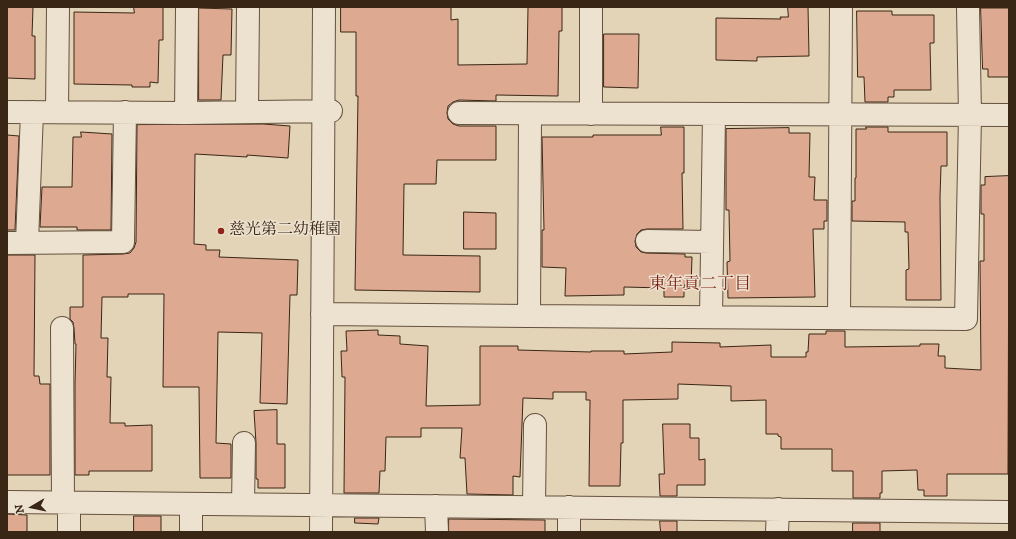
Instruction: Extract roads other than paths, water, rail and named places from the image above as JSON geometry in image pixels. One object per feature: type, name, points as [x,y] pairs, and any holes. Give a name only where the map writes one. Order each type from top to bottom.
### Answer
[{"type":"street","points":[[57,112],[58,7]]},
{"type":"street","points":[[186,113],[187,7]]},
{"type":"street","points":[[246,112],[248,7]]},
{"type":"street","points":[[321,532],[322,314],[328,111],[324,7]]},
{"type":"street","points":[[591,7],[591,114]]},
{"type":"street","points":[[839,318],[842,7]]},
{"type":"street","points":[[322,314],[966,319],[970,115],[968,7]]},
{"type":"street","points":[[7,112],[186,113],[328,111]]},
{"type":"street","points":[[32,112],[17,242],[123,242],[125,112]]},
{"type":"street","points":[[458,113],[1009,115]]},
{"type":"street","points":[[529,316],[530,114]]},
{"type":"street","points":[[711,317],[714,114]]},
{"type":"street","points":[[647,241],[712,242]]},
{"type":"street","points":[[62,328],[66,503],[69,532]]},
{"type":"street","points":[[534,507],[535,425]]},
{"type":"street","points":[[243,504],[244,443]]},
{"type":"street","points":[[7,502],[1009,512]]},
{"type":"street","points":[[191,504],[191,532]]},
{"type":"street","points":[[436,506],[437,532]]},
{"type":"street","points":[[569,507],[569,532]]},
{"type":"street","points":[[777,532],[778,509]]},
{"type":"place","name":"慈光第二幼稚園","points":[[221,231]]},
{"type":"district","name":"東年貢二丁目","points":[[700,285]]}]
